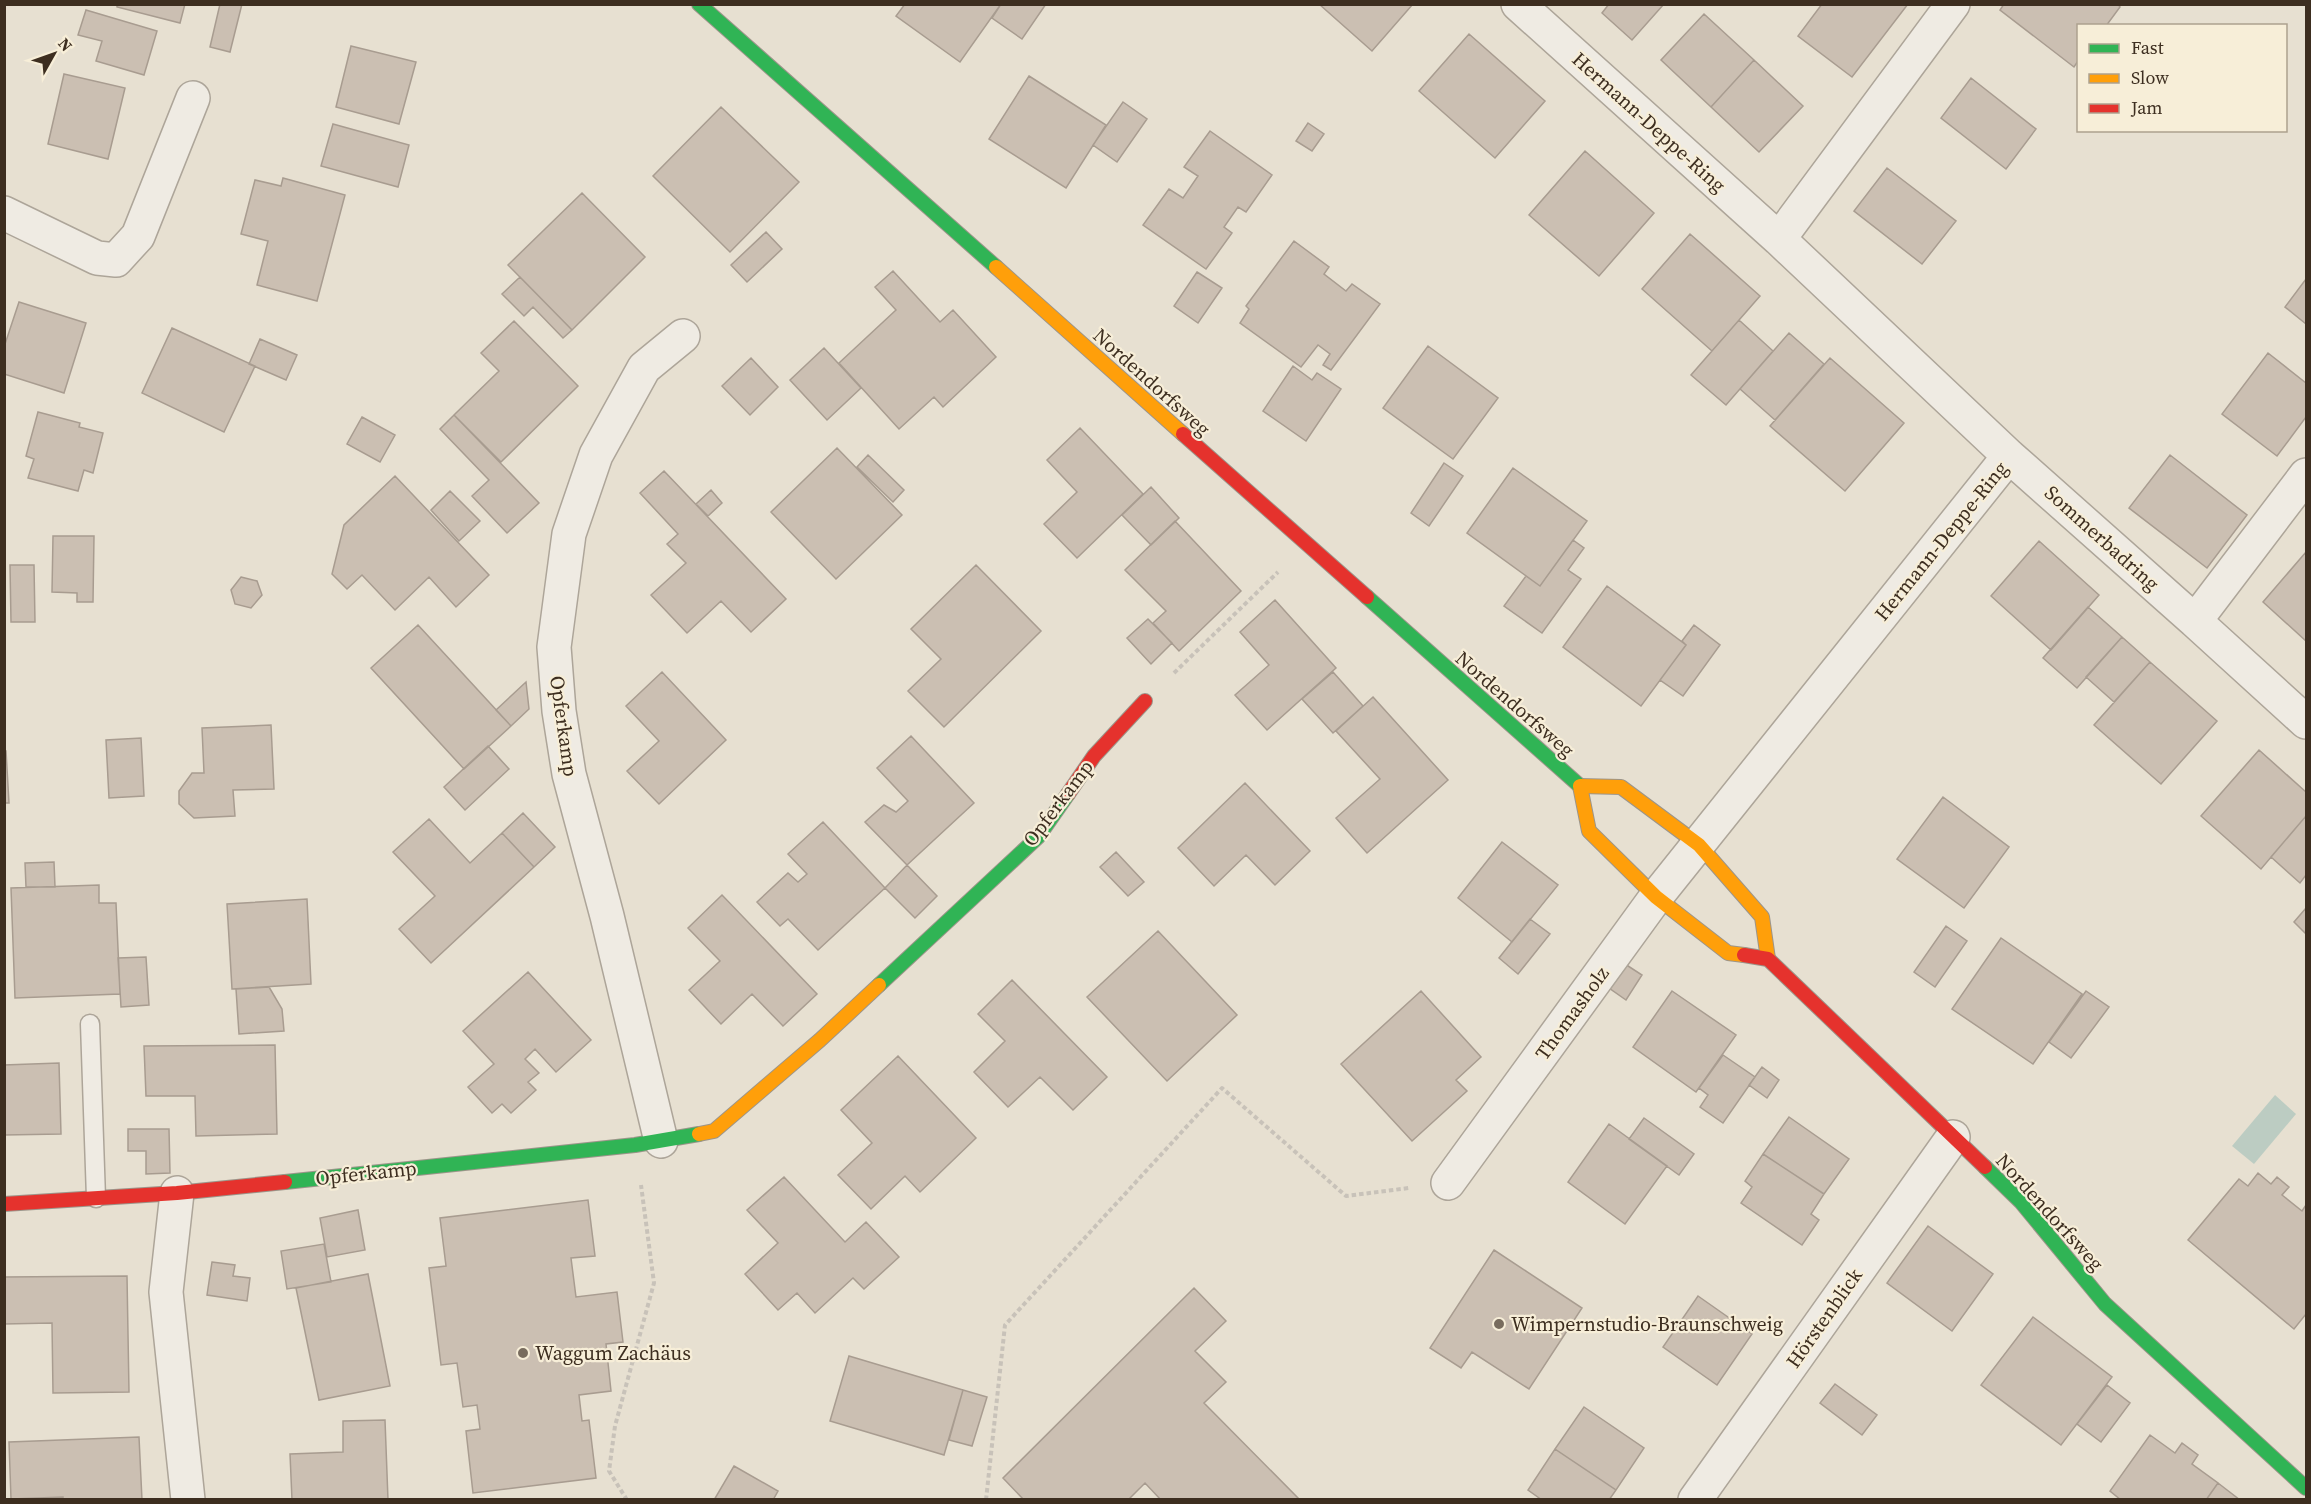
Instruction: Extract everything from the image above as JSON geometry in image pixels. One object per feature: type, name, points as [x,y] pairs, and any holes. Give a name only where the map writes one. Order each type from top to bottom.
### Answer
[{"type":"street","name":"Nordendorfsweg","points":[[699,4],[1580,786]]},
{"type":"street","name":"Hermann-Deppe-Ring","points":[[1518,4],[1779,239],[2009,456],[1699,845]]},
{"type":"street","points":[[1779,239],[1953,4]]},
{"type":"street","points":[[4,213],[97,258],[116,260],[138,236],[193,98]]},
{"type":"street","name":"Opferkamp","points":[[648,1143],[607,916],[569,774],[559,711],[554,648],[569,534],[596,455],[644,369],[683,336]]},
{"type":"street","name":"Sommerbadring","points":[[2009,456],[2307,722]]},
{"type":"street","points":[[2195,621],[2307,475]]},
{"type":"street","name":"Opferkamp","points":[[4,1204],[177,1192],[648,1143],[714,1131],[820,1040],[1038,837],[1094,756],[1145,701]]},
{"type":"street","points":[[1580,786],[1621,787],[1699,845],[1762,917],[1768,959],[1728,953],[1656,897],[1589,831],[1580,786]]},
{"type":"street","name":"Thomasholz","points":[[1448,1183],[1656,897],[1699,845]]},
{"type":"street","name":"Nordendorfsweg","points":[[1768,959],[2021,1202],[2105,1305],[2307,1488]]},
{"type":"street","name":"Hörstenblick","points":[[1695,1500],[1953,1137]]},
{"type":"street","points":[[177,1192],[166,1292],[188,1500]]},
{"type":"lane","points":[[90,1024],[96,1198]]},
{"type":"path","points":[[1145,701],[1306,545]]},
{"type":"path","points":[[986,1500],[1005,1325],[1222,1088],[1346,1196],[1448,1183]]},
{"type":"path","points":[[627,1500],[609,1471],[615,1426],[654,1283],[648,1143]]},
{"type":"shaded area","points":[[2275,1095],[2296,1114],[2254,1164],[2232,1146]]},
{"type":"building","points":[[117,4],[185,4],[180,23],[117,7]]},
{"type":"building","points":[[220,4],[242,4],[230,52],[210,47]]},
{"type":"building","points":[[905,4],[1001,4],[960,62],[896,16]]},
{"type":"building","points":[[1001,4],[1046,4],[1022,39],[992,18]]},
{"type":"building","points":[[1319,4],[1413,4],[1372,51]]},
{"type":"building","points":[[1609,4],[1664,4],[1632,40],[1602,13]]},
{"type":"building","points":[[1822,4],[1908,4],[1852,77],[1798,36]]},
{"type":"building","points":[[2004,4],[2118,4],[2120,7],[2107,24],[2077,24],[2077,62],[2074,67],[2000,10]]},
{"type":"building","points":[[86,10],[157,31],[144,75],[96,61],[102,41],[78,35]]},
{"type":"building","points":[[1704,14],[1754,60],[1711,107],[1661,60]]},
{"type":"building","points":[[1469,34],[1545,101],[1495,158],[1419,91]]},
{"type":"building","points":[[351,46],[416,62],[399,124],[336,107]]},
{"type":"building","points":[[1754,60],[1803,106],[1759,152],[1711,107]]},
{"type":"building","points":[[64,74],[125,88],[108,159],[48,144]]},
{"type":"building","points":[[1029,76],[1106,125],[1066,188],[989,139]]},
{"type":"building","points":[[1971,78],[2036,129],[2006,169],[1941,118]]},
{"type":"building","points":[[1123,102],[1147,119],[1117,162],[1093,145]]},
{"type":"building","points":[[721,107],[799,182],[730,252],[653,176]]},
{"type":"building","points":[[1308,123],[1324,134],[1312,151],[1296,141]]},
{"type":"building","points":[[333,124],[409,145],[398,187],[321,166]]},
{"type":"building","points":[[1210,131],[1272,175],[1246,212],[1238,207],[1224,227],[1232,233],[1206,269],[1143,225],[1169,189],[1183,198],[1198,176],[1184,167]]},
{"type":"building","points":[[1585,151],[1654,213],[1599,276],[1529,215]]},
{"type":"building","points":[[1887,168],[1956,221],[1922,264],[1854,211]]},
{"type":"building","points":[[283,178],[345,195],[317,301],[257,285],[268,241],[241,234],[255,180],[281,186]]},
{"type":"building","points":[[582,193],[645,257],[572,330],[508,265]]},
{"type":"building","points":[[766,232],[782,249],[747,282],[731,265]]},
{"type":"building","points":[[1690,234],[1760,296],[1712,351],[1642,289]]},
{"type":"building","points":[[1294,241],[1329,267],[1324,274],[1346,291],[1352,284],[1380,304],[1331,370],[1323,365],[1330,354],[1318,345],[1301,367],[1240,323],[1249,309],[1246,306]]},
{"type":"building","points":[[893,271],[940,322],[953,310],[996,357],[943,407],[934,397],[899,429],[839,363],[896,310],[875,287]]},
{"type":"building","points":[[1197,272],[1222,288],[1198,323],[1174,306]]},
{"type":"building","points":[[520,277],[572,330],[563,338],[533,307],[524,316],[502,294]]},
{"type":"building","points":[[2306,279],[2306,324],[2285,307]]},
{"type":"building","points":[[19,302],[86,323],[64,393],[4,374],[4,347]]},
{"type":"building","points":[[1739,320],[1773,351],[1726,405],[1691,375]]},
{"type":"building","points":[[514,321],[578,386],[501,462],[454,415],[499,371],[481,353]]},
{"type":"building","points":[[172,328],[255,366],[224,432],[142,393]]},
{"type":"building","points":[[1789,333],[1824,364],[1775,420],[1740,389]]},
{"type":"building","points":[[260,339],[297,355],[286,380],[249,364]]},
{"type":"building","points":[[1428,346],[1498,398],[1453,459],[1383,408]]},
{"type":"building","points":[[824,348],[861,388],[827,420],[790,380]]},
{"type":"building","points":[[2268,353],[2306,383],[2306,417],[2277,456],[2222,414]]},
{"type":"building","points":[[751,358],[778,387],[750,415],[722,386]]},
{"type":"building","points":[[1830,358],[1904,423],[1845,491],[1770,426]]},
{"type":"building","points":[[1293,366],[1312,380],[1317,373],[1341,389],[1306,441],[1263,411]]},
{"type":"building","points":[[38,412],[80,423],[79,427],[103,433],[93,473],[84,470],[78,491],[28,478],[34,459],[26,456]]},
{"type":"building","points":[[454,415],[539,503],[507,533],[472,496],[489,480],[440,429]]},
{"type":"building","points":[[362,417],[395,435],[380,462],[347,444]]},
{"type":"building","points":[[1080,428],[1143,494],[1077,558],[1044,524],[1077,492],[1047,460]]},
{"type":"building","points":[[837,448],[902,515],[836,579],[771,512]]},
{"type":"building","points":[[868,455],[904,490],[893,502],[857,467]]},
{"type":"building","points":[[2170,455],[2247,515],[2207,568],[2129,508]]},
{"type":"building","points":[[1444,463],[1463,476],[1429,526],[1411,513]]},
{"type":"building","points":[[1513,468],[1587,521],[1540,586],[1467,533]]},
{"type":"building","points":[[664,471],[786,599],[751,632],[721,601],[687,633],[651,595],[686,563],[667,544],[678,534],[640,493]]},
{"type":"building","points":[[395,476],[489,575],[456,607],[429,577],[395,610],[362,575],[347,589],[332,574],[344,525]]},
{"type":"building","points":[[1151,487],[1179,518],[1151,545],[1122,515]]},
{"type":"building","points":[[711,490],[722,503],[708,516],[696,504]]},
{"type":"building","points":[[450,491],[480,521],[459,541],[431,510]]},
{"type":"building","points":[[1175,521],[1241,591],[1179,651],[1153,623],[1166,611],[1125,570]]},
{"type":"building","points":[[53,536],[94,536],[93,602],[77,602],[77,593],[52,592]]},
{"type":"building","points":[[1573,540],[1584,548],[1568,570],[1581,579],[1542,633],[1504,606],[1526,576],[1540,586]]},
{"type":"building","points":[[2039,541],[2099,595],[2051,650],[1991,596]]},
{"type":"building","points":[[2306,552],[2306,641],[2263,602]]},
{"type":"building","points":[[10,565],[34,565],[35,622],[11,622]]},
{"type":"building","points":[[976,565],[1041,631],[944,727],[908,691],[941,659],[911,629]]},
{"type":"building","points":[[241,577],[257,581],[262,595],[251,608],[235,604],[231,590]]},
{"type":"building","points":[[1607,586],[1686,645],[1641,706],[1563,647]]},
{"type":"building","points":[[1275,600],[1336,668],[1267,730],[1235,695],[1269,665],[1240,632]]},
{"type":"building","points":[[2088,607],[2122,637],[2077,688],[2043,658]]},
{"type":"building","points":[[1148,619],[1172,643],[1151,664],[1127,638]]},
{"type":"building","points":[[418,625],[511,726],[464,769],[371,668]]},
{"type":"building","points":[[1694,625],[1720,645],[1683,696],[1660,680],[1686,645],[1682,641]]},
{"type":"building","points":[[2122,637],[2150,662],[2114,702],[2086,677]]},
{"type":"building","points":[[2150,662],[2217,721],[2161,784],[2094,725]]},
{"type":"building","points":[[662,672],[726,740],[659,804],[627,771],[659,741],[626,706]]},
{"type":"building","points":[[1333,672],[1363,706],[1333,733],[1302,699]]},
{"type":"building","points":[[526,682],[529,709],[511,726],[496,710]]},
{"type":"building","points":[[1373,697],[1448,780],[1367,853],[1336,818],[1380,779],[1336,731]]},
{"type":"building","points":[[271,725],[274,789],[233,790],[235,816],[194,818],[179,804],[179,791],[192,773],[204,773],[202,728]]},
{"type":"building","points":[[911,736],[974,803],[907,865],[865,822],[884,805],[896,812],[908,801],[877,768]]},
{"type":"building","points":[[141,738],[144,796],[109,798],[106,740]]},
{"type":"building","points":[[488,746],[509,769],[465,810],[444,787]]},
{"type":"building","points":[[2259,750],[2306,792],[2306,816],[2261,869],[2201,816]]},
{"type":"building","points":[[4,751],[6,751],[9,803],[4,803]]},
{"type":"building","points":[[1245,783],[1310,851],[1275,885],[1246,855],[1214,886],[1178,848]]},
{"type":"building","points":[[1943,797],[2009,847],[1964,908],[1897,859]]},
{"type":"building","points":[[523,813],[555,847],[534,867],[502,833]]},
{"type":"building","points":[[2306,816],[2306,875],[2300,883],[2271,857]]},
{"type":"building","points":[[429,819],[470,863],[502,833],[534,867],[431,963],[399,929],[435,896],[393,852]]},
{"type":"building","points":[[823,822],[885,888],[818,950],[788,919],[780,926],[757,902],[788,873],[798,882],[807,874],[788,854]]},
{"type":"building","points":[[1502,842],[1558,885],[1512,942],[1458,898]]},
{"type":"building","points":[[1116,852],[1144,882],[1128,896],[1100,867]]},
{"type":"building","points":[[54,862],[55,887],[26,887],[25,863]]},
{"type":"building","points":[[907,865],[937,896],[915,918],[885,888]]},
{"type":"building","points":[[99,885],[99,903],[116,903],[120,994],[15,998],[11,888]]},
{"type":"building","points":[[722,895],[817,994],[783,1026],[752,994],[721,1024],[689,990],[720,961],[688,928]]},
{"type":"building","points":[[307,899],[311,984],[232,989],[227,904]]},
{"type":"building","points":[[2306,908],[2306,934],[2294,922]]},
{"type":"building","points":[[1530,919],[1550,934],[1518,974],[1499,958]]},
{"type":"building","points":[[1946,926],[1967,941],[1935,987],[1914,972]]},
{"type":"building","points":[[1158,931],[1237,1015],[1167,1081],[1087,997]]},
{"type":"building","points":[[2001,938],[2082,994],[2033,1064],[1952,1009]]},
{"type":"building","points":[[146,957],[149,1005],[121,1007],[118,958]]},
{"type":"building","points":[[1625,964],[1642,975],[1626,1000],[1609,988]]},
{"type":"building","points":[[528,972],[591,1040],[556,1072],[535,1049],[525,1059],[539,1073],[528,1082],[536,1090],[511,1113],[502,1104],[492,1113],[468,1087],[494,1064],[463,1031]]},
{"type":"building","points":[[1012,980],[1107,1077],[1073,1110],[1040,1077],[1008,1107],[974,1072],[1005,1041],[978,1014]]},
{"type":"building","points":[[269,987],[282,1009],[284,1031],[239,1034],[236,989]]},
{"type":"building","points":[[1421,991],[1481,1057],[1456,1080],[1467,1091],[1412,1141],[1341,1064]]},
{"type":"building","points":[[1672,991],[1736,1035],[1696,1092],[1633,1047]]},
{"type":"building","points":[[2086,991],[2109,1007],[2071,1058],[2049,1042]]},
{"type":"building","points":[[275,1045],[277,1134],[196,1136],[195,1096],[146,1096],[144,1046]]},
{"type":"building","points":[[1723,1055],[1755,1077],[1723,1123],[1700,1107],[1708,1095],[1699,1088]]},
{"type":"building","points":[[898,1056],[976,1138],[920,1192],[905,1176],[871,1209],[838,1175],[872,1143],[841,1110]]},
{"type":"building","points":[[59,1063],[61,1134],[4,1135],[4,1065]]},
{"type":"building","points":[[1762,1067],[1779,1080],[1767,1098],[1749,1085]]},
{"type":"building","points":[[1789,1117],[1849,1159],[1824,1194],[1763,1154]]},
{"type":"building","points":[[1644,1118],[1694,1154],[1679,1175],[1629,1139]]},
{"type":"building","points":[[1609,1124],[1667,1166],[1625,1224],[1568,1182]]},
{"type":"building","points":[[128,1129],[169,1129],[170,1173],[146,1174],[146,1151],[128,1151]]},
{"type":"building","points":[[1763,1154],[1824,1194],[1811,1214],[1819,1220],[1802,1245],[1741,1203],[1752,1187],[1745,1181]]},
{"type":"building","points":[[2258,1173],[2271,1184],[2277,1177],[2289,1187],[2282,1195],[2302,1211],[2306,1205],[2306,1314],[2294,1329],[2188,1240],[2239,1179],[2248,1186]]},
{"type":"building","points":[[784,1177],[845,1242],[866,1222],[899,1257],[864,1289],[853,1278],[815,1313],[797,1293],[778,1310],[745,1274],[778,1243],[747,1210]]},
{"type":"building","name":"Waggum Zachäus","points":[[588,1200],[595,1256],[571,1258],[576,1297],[617,1292],[623,1342],[606,1344],[611,1391],[579,1395],[582,1421],[589,1420],[596,1478],[473,1493],[466,1431],[480,1429],[477,1405],[463,1407],[457,1363],[441,1365],[429,1268],[446,1266],[440,1218]]},
{"type":"building","points":[[358,1210],[365,1250],[327,1257],[320,1218]]},
{"type":"building","points":[[1928,1226],[1993,1274],[1952,1331],[1887,1283]]},
{"type":"building","points":[[324,1244],[331,1282],[287,1289],[281,1251]]},
{"type":"building","points":[[1494,1250],[1582,1308],[1529,1389],[1472,1352],[1461,1368],[1430,1348]]},
{"type":"building","points":[[212,1262],[235,1265],[233,1276],[250,1278],[247,1301],[207,1295]]},
{"type":"building","points":[[368,1274],[390,1386],[319,1400],[296,1288]]},
{"type":"building","points":[[127,1276],[129,1392],[53,1393],[52,1323],[4,1324],[4,1277]]},
{"type":"building","points":[[1194,1288],[1226,1321],[1195,1351],[1226,1382],[1204,1403],[1300,1500],[1161,1500],[1145,1483],[1128,1500],[1024,1500],[1003,1478]]},
{"type":"building","points":[[1698,1296],[1752,1334],[1717,1385],[1663,1347]]},
{"type":"building","points":[[2033,1317],[2112,1377],[2061,1445],[1981,1385]]},
{"type":"building","points":[[849,1356],[963,1390],[944,1455],[830,1421]]},
{"type":"building","points":[[1835,1384],[1877,1415],[1862,1435],[1820,1403]]},
{"type":"building","points":[[2107,1385],[2130,1403],[2101,1442],[2077,1424]]},
{"type":"building","points":[[963,1390],[987,1397],[972,1446],[949,1440]]},
{"type":"building","points":[[1584,1407],[1644,1448],[1616,1490],[1555,1449]]},
{"type":"building","points":[[385,1420],[388,1500],[292,1500],[290,1454],[343,1452],[343,1421]]},
{"type":"building","points":[[2150,1435],[2175,1453],[2182,1443],[2198,1455],[2192,1464],[2218,1483],[2206,1500],[2121,1500],[2110,1491]]},
{"type":"building","points":[[139,1437],[142,1500],[63,1500],[63,1497],[11,1499],[9,1442]]},
{"type":"building","points":[[1555,1449],[1616,1490],[1609,1500],[1542,1500],[1528,1490]]},
{"type":"building","points":[[734,1466],[778,1491],[773,1500],[714,1500]]},
{"type":"building","points":[[2218,1483],[2240,1500],[2206,1500]]},
{"type":"traffic: fast","points":[[699,4],[996,267]]},
{"type":"traffic: fast","points":[[1367,597],[1580,786]]},
{"type":"traffic: fast","points":[[879,985],[1038,837],[1068,794]]},
{"type":"traffic: fast","points":[[285,1182],[635,1145],[699,1134]]},
{"type":"traffic: fast","points":[[1985,1167],[2021,1202],[2105,1304],[2306,1488]]},
{"type":"traffic: slow","points":[[996,267],[1183,434]]},
{"type":"traffic: slow","points":[[1744,955],[1728,953],[1656,897],[1589,831],[1580,786],[1621,787],[1699,845],[1762,917],[1768,959]]},
{"type":"traffic: slow","points":[[699,1134],[714,1131],[820,1040],[879,985]]},
{"type":"traffic: jam","points":[[1183,434],[1367,597]]},
{"type":"traffic: jam","points":[[1068,794],[1094,756],[1145,701]]},
{"type":"traffic: jam","points":[[1744,955],[1768,959],[1985,1167]]},
{"type":"traffic: jam","points":[[4,1204],[177,1193],[285,1182]]},
{"type":"place","name":"Wimpernstudio-Braunschweig","points":[[1499,1324]]},
{"type":"place","name":"Waggum Zachäus","points":[[523,1353]]}]
